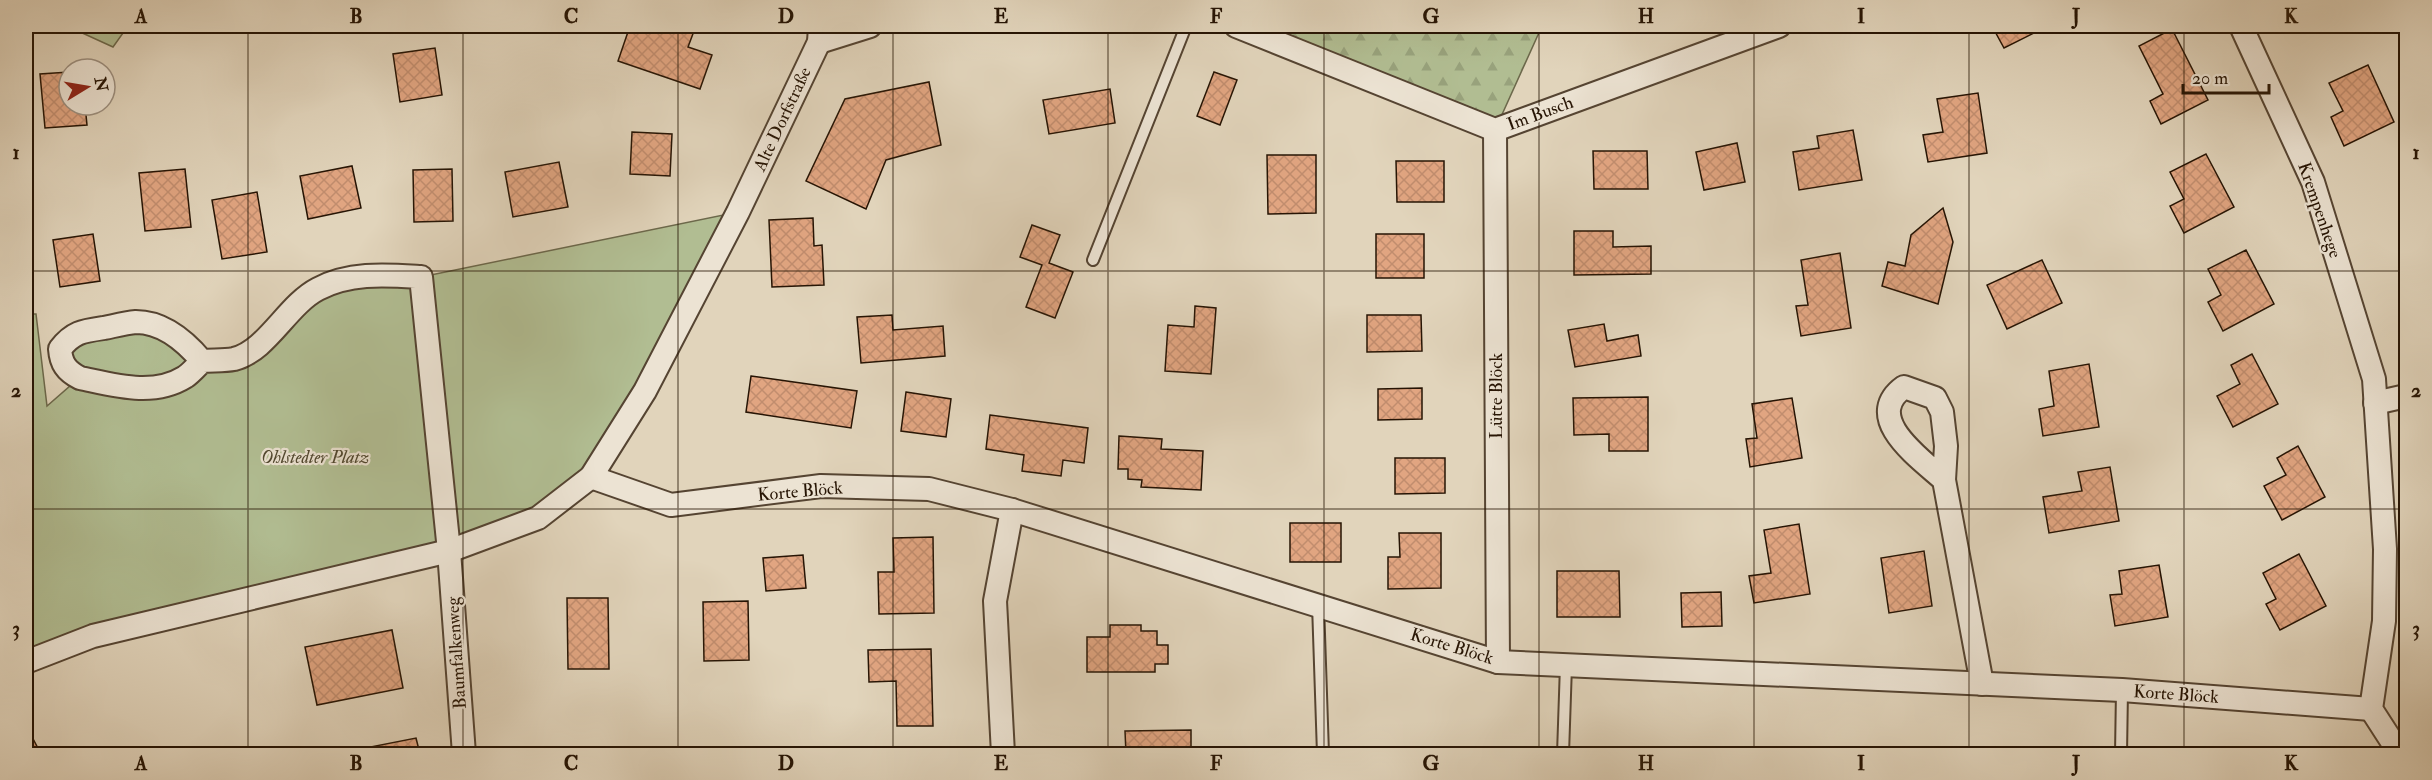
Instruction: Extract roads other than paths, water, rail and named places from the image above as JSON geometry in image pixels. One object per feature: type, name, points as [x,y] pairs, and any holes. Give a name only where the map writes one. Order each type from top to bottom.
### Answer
[{"type":"street","points":[[820,34],[870,26]]},
{"type":"street","name":"Im Busch","points":[[1236,26],[1495,129],[1779,26]]},
{"type":"street","name":"Krempenhege","points":[[2241,26],[2313,182],[2374,379],[2385,549],[2384,621],[2371,709]]},
{"type":"street","name":"Alte Dorfstraße","points":[[591,477],[645,391],[738,212],[820,34]]},
{"type":"street","name":"Lütte Blöck","points":[[1495,129],[1498,662]]},
{"type":"street","points":[[202,361],[186,342],[161,328],[137,322],[69,336],[60,349],[64,365],[71,374],[80,378],[133,388],[161,387],[186,377],[202,361],[234,359],[251,352],[269,336],[283,317],[315,290],[335,280],[373,274],[421,277],[449,551]]},
{"type":"street","points":[[2375,403],[2406,396]]},
{"type":"street","points":[[26,662],[93,636],[449,551],[538,518],[591,477]]},
{"type":"street","name":"Korte Blöck","points":[[591,477],[670,505],[821,486],[929,489],[1012,510],[1498,662],[2122,690],[2371,709]]},
{"type":"street","points":[[1944,480],[1982,684]]},
{"type":"street","points":[[1003,754],[995,601],[1012,510]]},
{"type":"street","name":"Baumfalkenweg","points":[[449,551],[464,754]]},
{"type":"street","points":[[2371,709],[2400,754]]},
{"type":"lane","points":[[1093,260],[1186,26]]},
{"type":"lane","points":[[1318,604],[1323,754]]},
{"type":"lane","points":[[1563,754],[1566,665]]},
{"type":"lane","points":[[2121,754],[2122,690]]},
{"type":"park label","name":"Ohlstedter Platz","points":[[315,457]]}]
